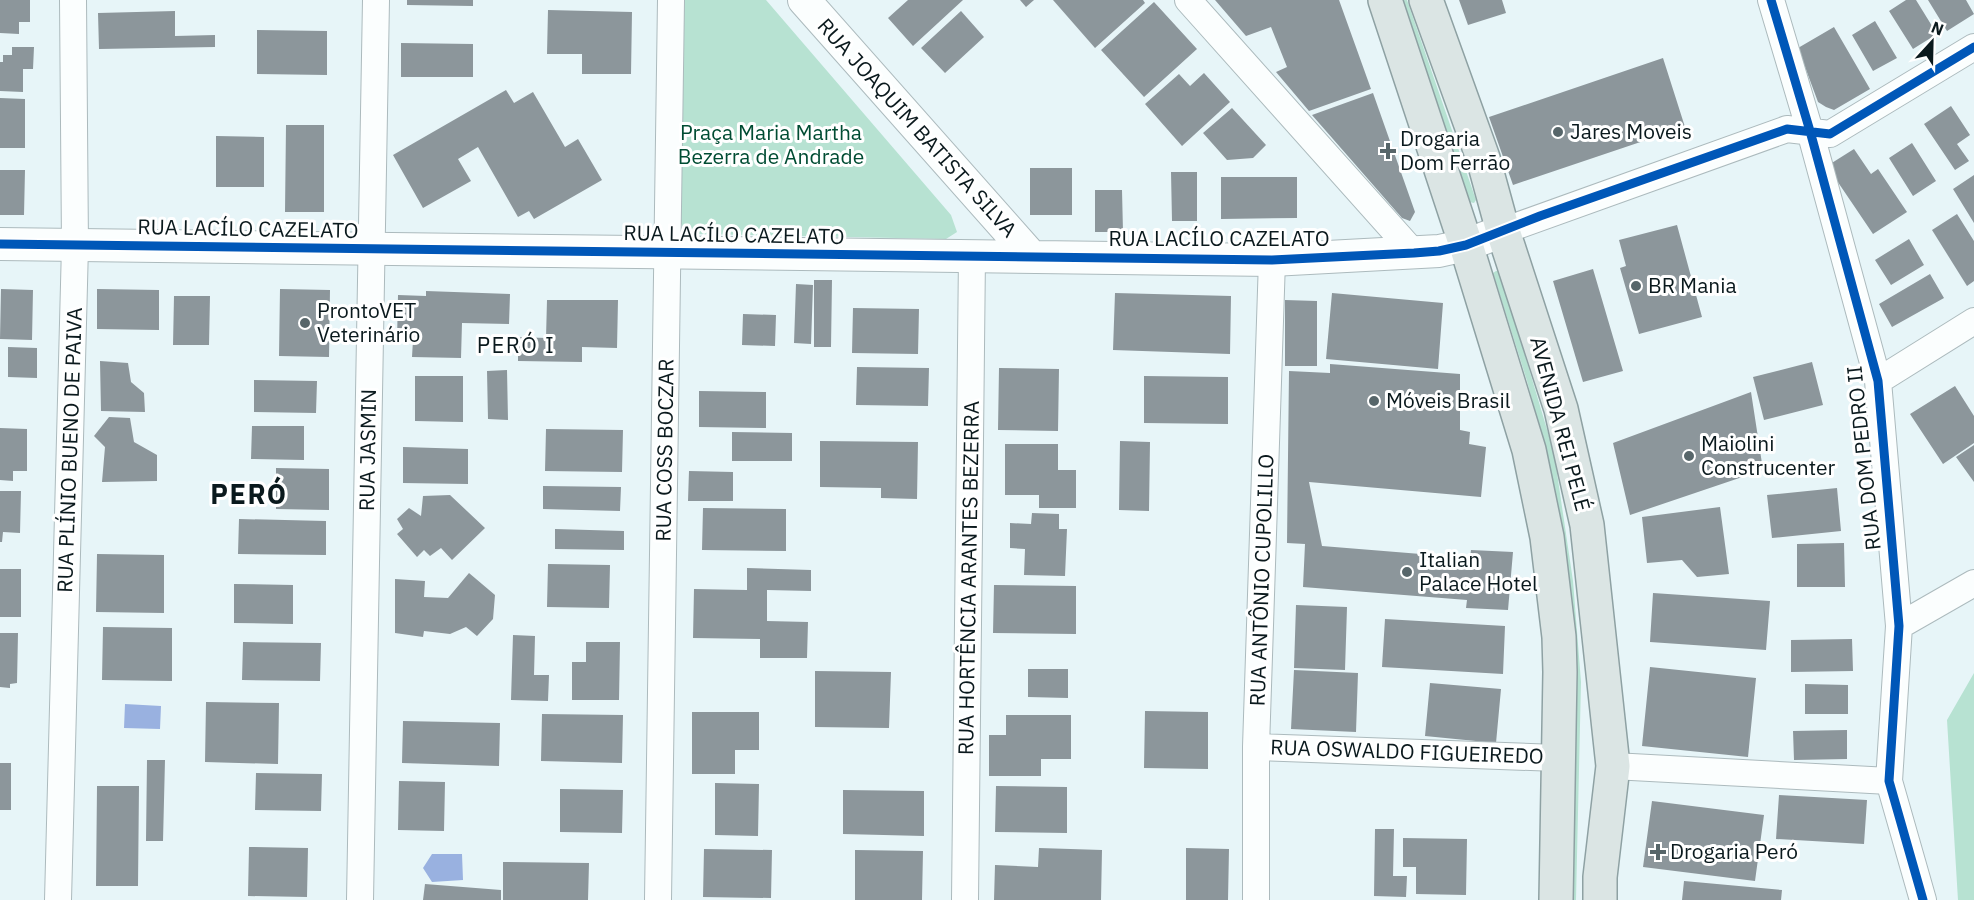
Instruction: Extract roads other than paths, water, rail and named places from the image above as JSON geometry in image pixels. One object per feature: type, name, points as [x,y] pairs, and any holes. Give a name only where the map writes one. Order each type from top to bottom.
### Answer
[{"type":"main road","name":"AVENIDA REI PELÉ","points":[[1385,0],[1466,245],[1529,450],[1547,537],[1559,637],[1560,672],[1556,900]]},
{"type":"main road","name":"AVENIDA REI PELÉ","points":[[1426,0],[1483,158],[1503,231],[1561,409],[1587,525],[1613,766],[1600,876],[1600,900]]},
{"type":"street","name":"RUA PLÍNIO BUENO DE PAIVA","points":[[58,900],[75,246],[73,0]]},
{"type":"street","name":"RUA JASMIN","points":[[360,900],[376,0]]},
{"type":"street","name":"RUA COSS BOCZAR","points":[[658,900],[671,0]]},
{"type":"street","name":"RUA JOAQUIM BATISTA SILVA","points":[[804,0],[1031,256]]},
{"type":"street","points":[[1188,0],[1413,253]]},
{"type":"street","name":"RUA DOM PEDRO II","points":[[1771,0],[1810,131],[1878,381],[1899,626],[1889,781],[1923,900]]},
{"type":"street","points":[[1503,231],[1787,129],[1830,134],[1974,47]]},
{"type":"street","name":"RUA LACÍLO CAZELATO","points":[[0,244],[1272,260],[1439,251],[1466,245],[1503,231]]},
{"type":"street","name":"RUA HORTÊNCIA ARANTES BEZERRA","points":[[965,900],[972,255]]},
{"type":"street","name":"RUA ANTÔNIO CUPOLILLO","points":[[1256,900],[1256,747],[1272,260]]},
{"type":"street","points":[[1878,381],[1974,321]]},
{"type":"street","points":[[1899,626],[1974,583]]},
{"type":"street","name":"RUA OSWALDO FIGUEIREDO","points":[[1256,747],[1557,758]]},
{"type":"street","points":[[1613,766],[1889,781]]},
{"type":"water","points":[[125,704],[161,706],[160,729],[124,728]]},
{"type":"water","points":[[432,854],[462,854],[463,880],[432,882],[423,868]]},
{"type":"place","name":"Jares Moveis","points":[[1558,132]]},
{"type":"place","name":"Drogaria Dom Ferrão","points":[[1388,151]]},
{"type":"place","name":"BR Mania","points":[[1636,286]]},
{"type":"place","name":"ProntoVET Veterinário","points":[[305,323]]},
{"type":"place","name":"Móveis Brasil","points":[[1374,401]]},
{"type":"place","name":"Maiolini Construcenter","points":[[1689,456]]},
{"type":"place","name":"Italian Palace Hotel","points":[[1407,572]]},
{"type":"place","name":"Drogaria Peró","points":[[1658,852]]},
{"type":"district","name":"PERÓ I","points":[[516,345]]},
{"type":"district","name":"PERÓ","points":[[249,495]]},
{"type":"park label","name":"Praça Maria Martha Bezerra de Andrade","points":[[771,145]]}]
